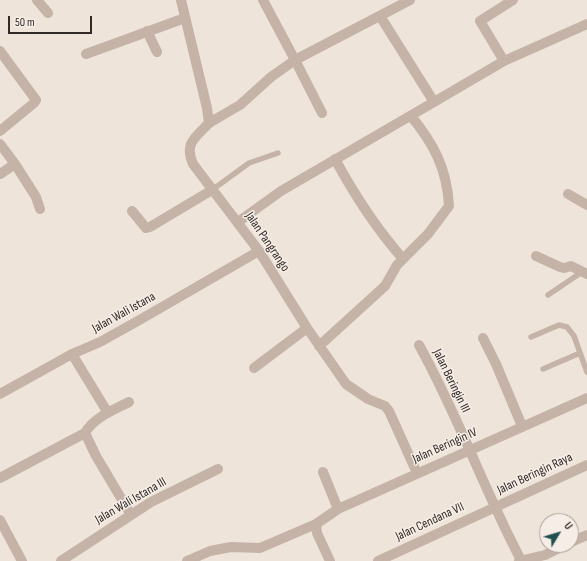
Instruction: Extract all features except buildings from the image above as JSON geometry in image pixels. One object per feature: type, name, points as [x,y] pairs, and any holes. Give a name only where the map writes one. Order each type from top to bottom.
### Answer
[{"type":"street","points":[[37,0],[48,13]]},
{"type":"street","points":[[181,0],[208,108],[209,123],[240,105],[271,77],[295,60],[380,16],[399,3],[410,0]]},
{"type":"street","points":[[263,0],[322,113]]},
{"type":"street","points":[[504,61],[480,21],[513,0]]},
{"type":"street","points":[[380,16],[434,102]]},
{"type":"street","points":[[86,54],[185,18]]},
{"type":"street","points":[[238,222],[281,191],[504,61],[587,24]]},
{"type":"street","points":[[147,31],[157,52]]},
{"type":"street","points":[[0,51],[36,100],[0,131]]},
{"type":"street","points":[[319,346],[385,286],[402,259],[428,234],[449,206],[448,186],[438,156],[428,137],[411,116]]},
{"type":"street","name":"Jalan Pangrango","points":[[209,123],[191,143],[188,152],[193,164],[259,251],[307,328],[346,384],[368,399],[385,406],[389,411],[417,473]]},
{"type":"street","points":[[0,144],[36,197],[40,209]]},
{"type":"street","points":[[335,159],[358,202],[402,259]]},
{"type":"street","points":[[0,174],[14,164]]},
{"type":"street","points":[[132,211],[142,225],[146,228],[150,228],[212,190]]},
{"type":"street","points":[[568,194],[587,205]]},
{"type":"street","name":"Jalan Wali Istana","points":[[0,394],[72,354],[106,339],[259,251]]},
{"type":"street","points":[[536,256],[560,267],[564,268],[571,266],[584,273]]},
{"type":"street","points":[[254,368],[307,328]]},
{"type":"street","points":[[483,338],[496,364],[522,426]]},
{"type":"street","name":"Jalan Beringin III","points":[[419,346],[442,386],[494,507],[520,561]]},
{"type":"street","points":[[72,354],[108,413]]},
{"type":"street","name":"Jalan Beringin IV","points":[[316,524],[338,509],[587,398]]},
{"type":"street","points":[[0,478],[85,433],[89,426],[108,413],[130,402]]},
{"type":"street","points":[[85,433],[96,456],[131,515]]},
{"type":"street","name":"Jalan Beringin Raya","points":[[494,507],[587,465]]},
{"type":"street","name":"Jalan Wali Istana III","points":[[61,561],[151,502],[218,469]]},
{"type":"street","points":[[323,472],[338,509]]},
{"type":"street","name":"Jalan Cendana VII","points":[[378,561],[494,507]]},
{"type":"street","points":[[0,520],[22,561]]},
{"type":"street","points":[[188,561],[210,551],[231,547],[260,548],[316,524],[316,533],[330,561]]},
{"type":"street","points":[[520,561],[546,558]]},
{"type":"lane","points":[[212,190],[249,163],[278,153]]},
{"type":"lane","points":[[548,295],[584,273]]},
{"type":"lane","points":[[531,337],[559,325],[567,327],[574,336],[587,372]]},
{"type":"lane","points":[[543,369],[580,353]]}]
